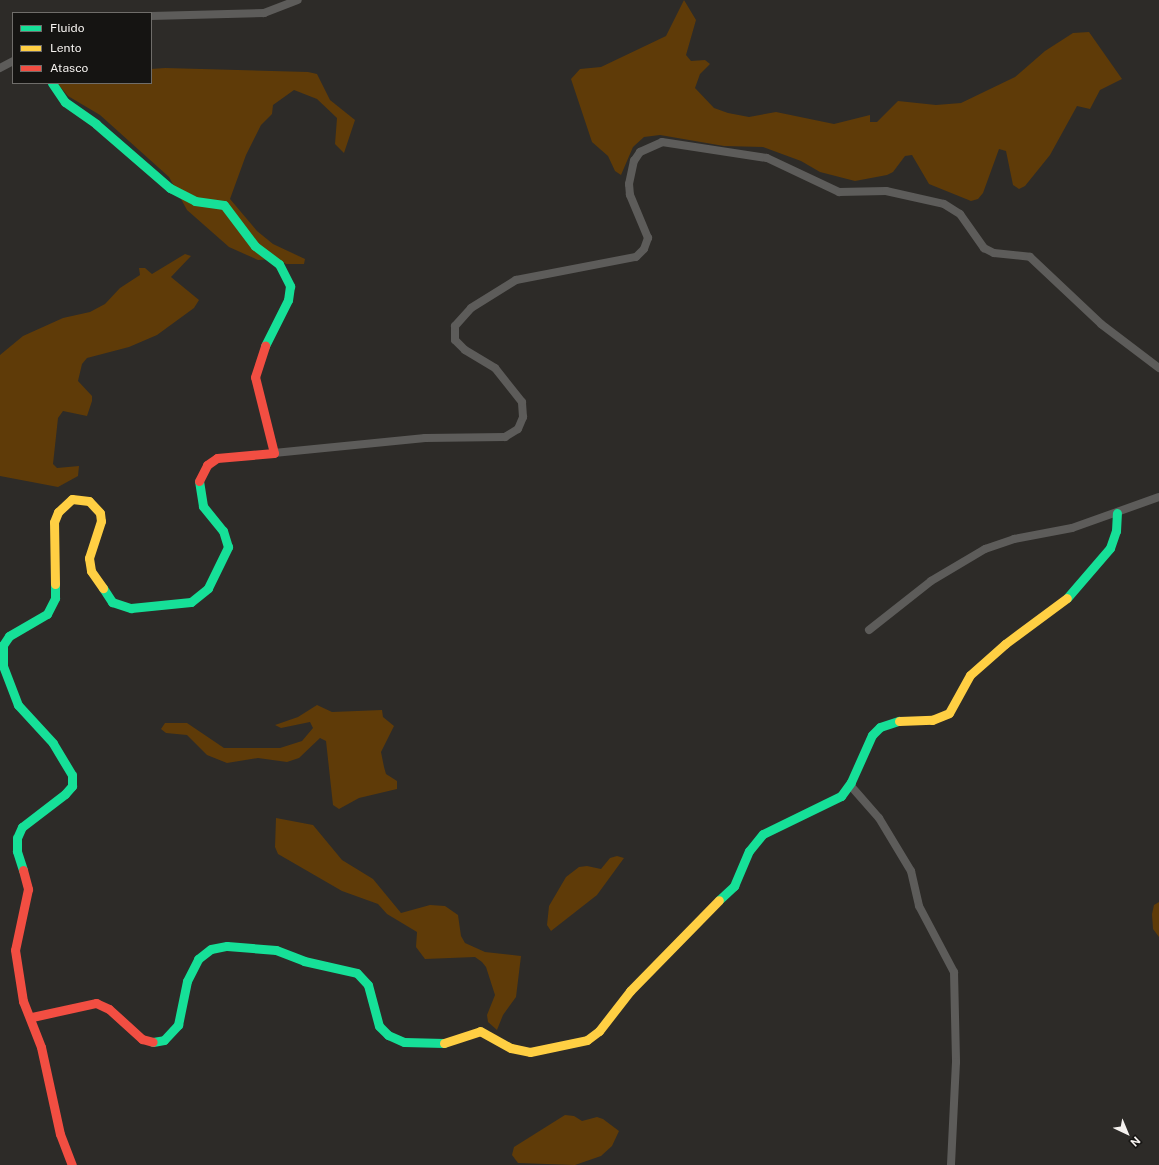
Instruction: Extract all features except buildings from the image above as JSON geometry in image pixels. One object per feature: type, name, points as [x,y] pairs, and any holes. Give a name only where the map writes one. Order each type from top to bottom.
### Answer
[{"type":"street","points":[[152,16],[264,13],[298,0]]},
{"type":"street","points":[[0,68],[12,62]]},
{"type":"street","points":[[53,84],[65,102],[96,124],[170,188],[195,201],[224,205],[255,246],[279,264],[287,276],[290,286],[288,300],[268,337],[255,377],[274,453]]},
{"type":"street","points":[[72,1165],[60,1134],[42,1047],[32,1017],[20,990],[15,950],[17,926],[28,889],[17,851],[17,838],[22,827],[35,814],[65,794],[72,786],[72,775],[53,743],[18,705],[1,655],[3,645],[9,636],[47,614],[52,606],[55,598],[54,522],[58,512],[72,499],[82,499],[96,506],[101,521],[89,558],[91,571],[112,602],[131,608],[191,602],[208,588],[228,547],[223,531],[203,506],[197,484],[200,474],[218,458],[425,438],[504,437],[518,429],[523,417],[522,402],[495,368],[465,350],[455,340],[455,326],[471,308],[516,280],[629,258],[644,250],[648,238],[630,195],[630,184],[634,161],[640,152],[662,142],[767,158],[839,192],[886,191],[944,204],[960,214],[984,248],[994,253],[1030,257],[1101,324],[1159,368]]},
{"type":"street","points":[[869,630],[931,581],[985,549],[1014,539],[1061,531],[1117,513],[1159,497]]},
{"type":"street","points":[[32,1017],[81,1004],[96,1003],[109,1009],[142,1039],[151,1042],[164,1040],[178,1025],[187,981],[198,959],[211,949],[227,946],[249,950],[276,950],[304,961],[357,973],[368,985],[379,1026],[388,1035],[404,1042],[454,1042],[480,1031],[521,1051],[572,1045],[600,1031],[621,1002],[682,935],[734,886],[749,850],[763,834],[837,799],[850,785],[872,735],[880,727],[895,721],[932,720],[949,713],[956,705],[970,675],[1005,644],[1070,596],[1110,548],[1116,531],[1117,513]]},
{"type":"street","points":[[850,785],[879,818],[911,871],[919,906],[954,972],[956,1062],[951,1165]]},
{"type":"shaded area","points":[[684,0],[696,20],[686,55],[691,61],[705,60],[710,64],[700,74],[695,88],[714,108],[728,113],[749,117],[776,112],[834,124],[870,115],[870,122],[877,122],[898,101],[936,105],[961,103],[1015,77],[1045,51],[1073,33],[1089,32],[1122,79],[1100,90],[1090,109],[1077,106],[1050,155],[1025,186],[1019,189],[1013,185],[1006,151],[999,149],[983,193],[978,199],[971,201],[929,184],[912,155],[905,156],[893,172],[887,175],[855,181],[820,172],[801,161],[763,147],[724,146],[660,135],[644,137],[633,147],[621,175],[615,171],[608,156],[592,142],[571,79],[580,69],[601,67],[666,36]]},
{"type":"shaded area","points":[[152,69],[308,72],[317,74],[330,100],[355,120],[344,153],[335,144],[337,118],[317,99],[294,90],[273,105],[272,114],[261,125],[246,155],[230,199],[257,231],[273,244],[305,259],[304,264],[286,264],[279,259],[258,260],[229,247],[187,210],[169,177],[100,115],[68,96],[58,84],[152,84]]},
{"type":"shaded area","points":[[185,254],[191,256],[171,277],[199,300],[194,308],[157,335],[129,347],[87,358],[82,364],[78,381],[92,396],[92,401],[87,416],[63,411],[58,418],[53,464],[57,468],[79,466],[78,476],[58,487],[0,476],[0,355],[23,336],[63,318],[90,312],[105,304],[120,288],[140,275],[139,268],[145,268],[152,274]]},
{"type":"shaded area","points":[[317,705],[332,712],[382,710],[383,717],[394,726],[381,752],[386,774],[397,781],[397,789],[359,798],[339,809],[333,805],[326,741],[320,738],[299,758],[287,762],[258,758],[227,763],[207,755],[187,735],[166,733],[161,729],[165,723],[187,723],[224,748],[280,748],[302,741],[313,728],[310,722],[281,728],[275,725],[298,717]]},
{"type":"shaded area","points":[[276,818],[313,825],[342,860],[373,879],[401,913],[430,905],[445,906],[458,915],[461,936],[465,943],[485,952],[521,956],[516,997],[503,1015],[497,1030],[488,1022],[487,1015],[495,995],[486,967],[482,962],[475,957],[425,959],[416,947],[417,932],[387,914],[378,904],[342,891],[278,854],[275,847]]},
{"type":"shaded area","points":[[617,856],[624,858],[597,895],[551,931],[547,925],[549,906],[566,877],[579,867],[587,866],[601,869],[610,858]]},
{"type":"shaded area","points":[[1159,902],[1159,937],[1153,929],[1152,914],[1154,905]]},
{"type":"shaded area","points":[[565,1115],[574,1116],[582,1121],[597,1117],[603,1119],[619,1131],[612,1146],[601,1156],[575,1165],[518,1163],[512,1155],[514,1147]]},
{"type":"traffic: fast","points":[[53,84],[65,102],[96,124],[170,188],[195,201],[224,205],[255,246],[279,264],[290,286],[288,300],[265,346]]},
{"type":"traffic: fast","points":[[103,588],[112,602],[131,608],[191,602],[208,588],[228,547],[223,531],[203,506],[199,481]]},
{"type":"traffic: fast","points":[[1067,598],[1110,548],[1116,531],[1117,513]]},
{"type":"traffic: fast","points":[[23,870],[17,851],[17,838],[22,827],[65,794],[72,786],[72,775],[53,743],[18,705],[3,666],[3,645],[9,636],[47,614],[55,598],[55,584]]},
{"type":"traffic: fast","points":[[719,900],[734,886],[749,851],[763,834],[841,796],[851,782],[872,735],[880,727],[899,721]]},
{"type":"traffic: fast","points":[[153,1042],[164,1040],[178,1025],[187,981],[198,959],[211,949],[227,946],[276,950],[304,961],[357,973],[368,985],[379,1026],[388,1035],[404,1042],[444,1043]]},
{"type":"traffic: slow","points":[[55,584],[54,522],[58,512],[72,499],[89,501],[100,513],[101,521],[89,558],[91,571],[103,588]]},
{"type":"traffic: slow","points":[[899,721],[932,720],[949,713],[970,675],[1005,644],[1067,598]]},
{"type":"traffic: slow","points":[[444,1043],[480,1031],[511,1048],[530,1052],[587,1040],[599,1031],[630,991],[719,900]]},
{"type":"traffic: jam","points":[[199,481],[207,465],[217,458],[274,453],[255,377],[265,346]]},
{"type":"traffic: jam","points":[[23,870],[28,889],[15,950],[23,1001],[41,1047],[60,1134],[72,1165]]},
{"type":"traffic: jam","points":[[32,1017],[96,1003],[109,1009],[142,1039],[153,1042]]}]
